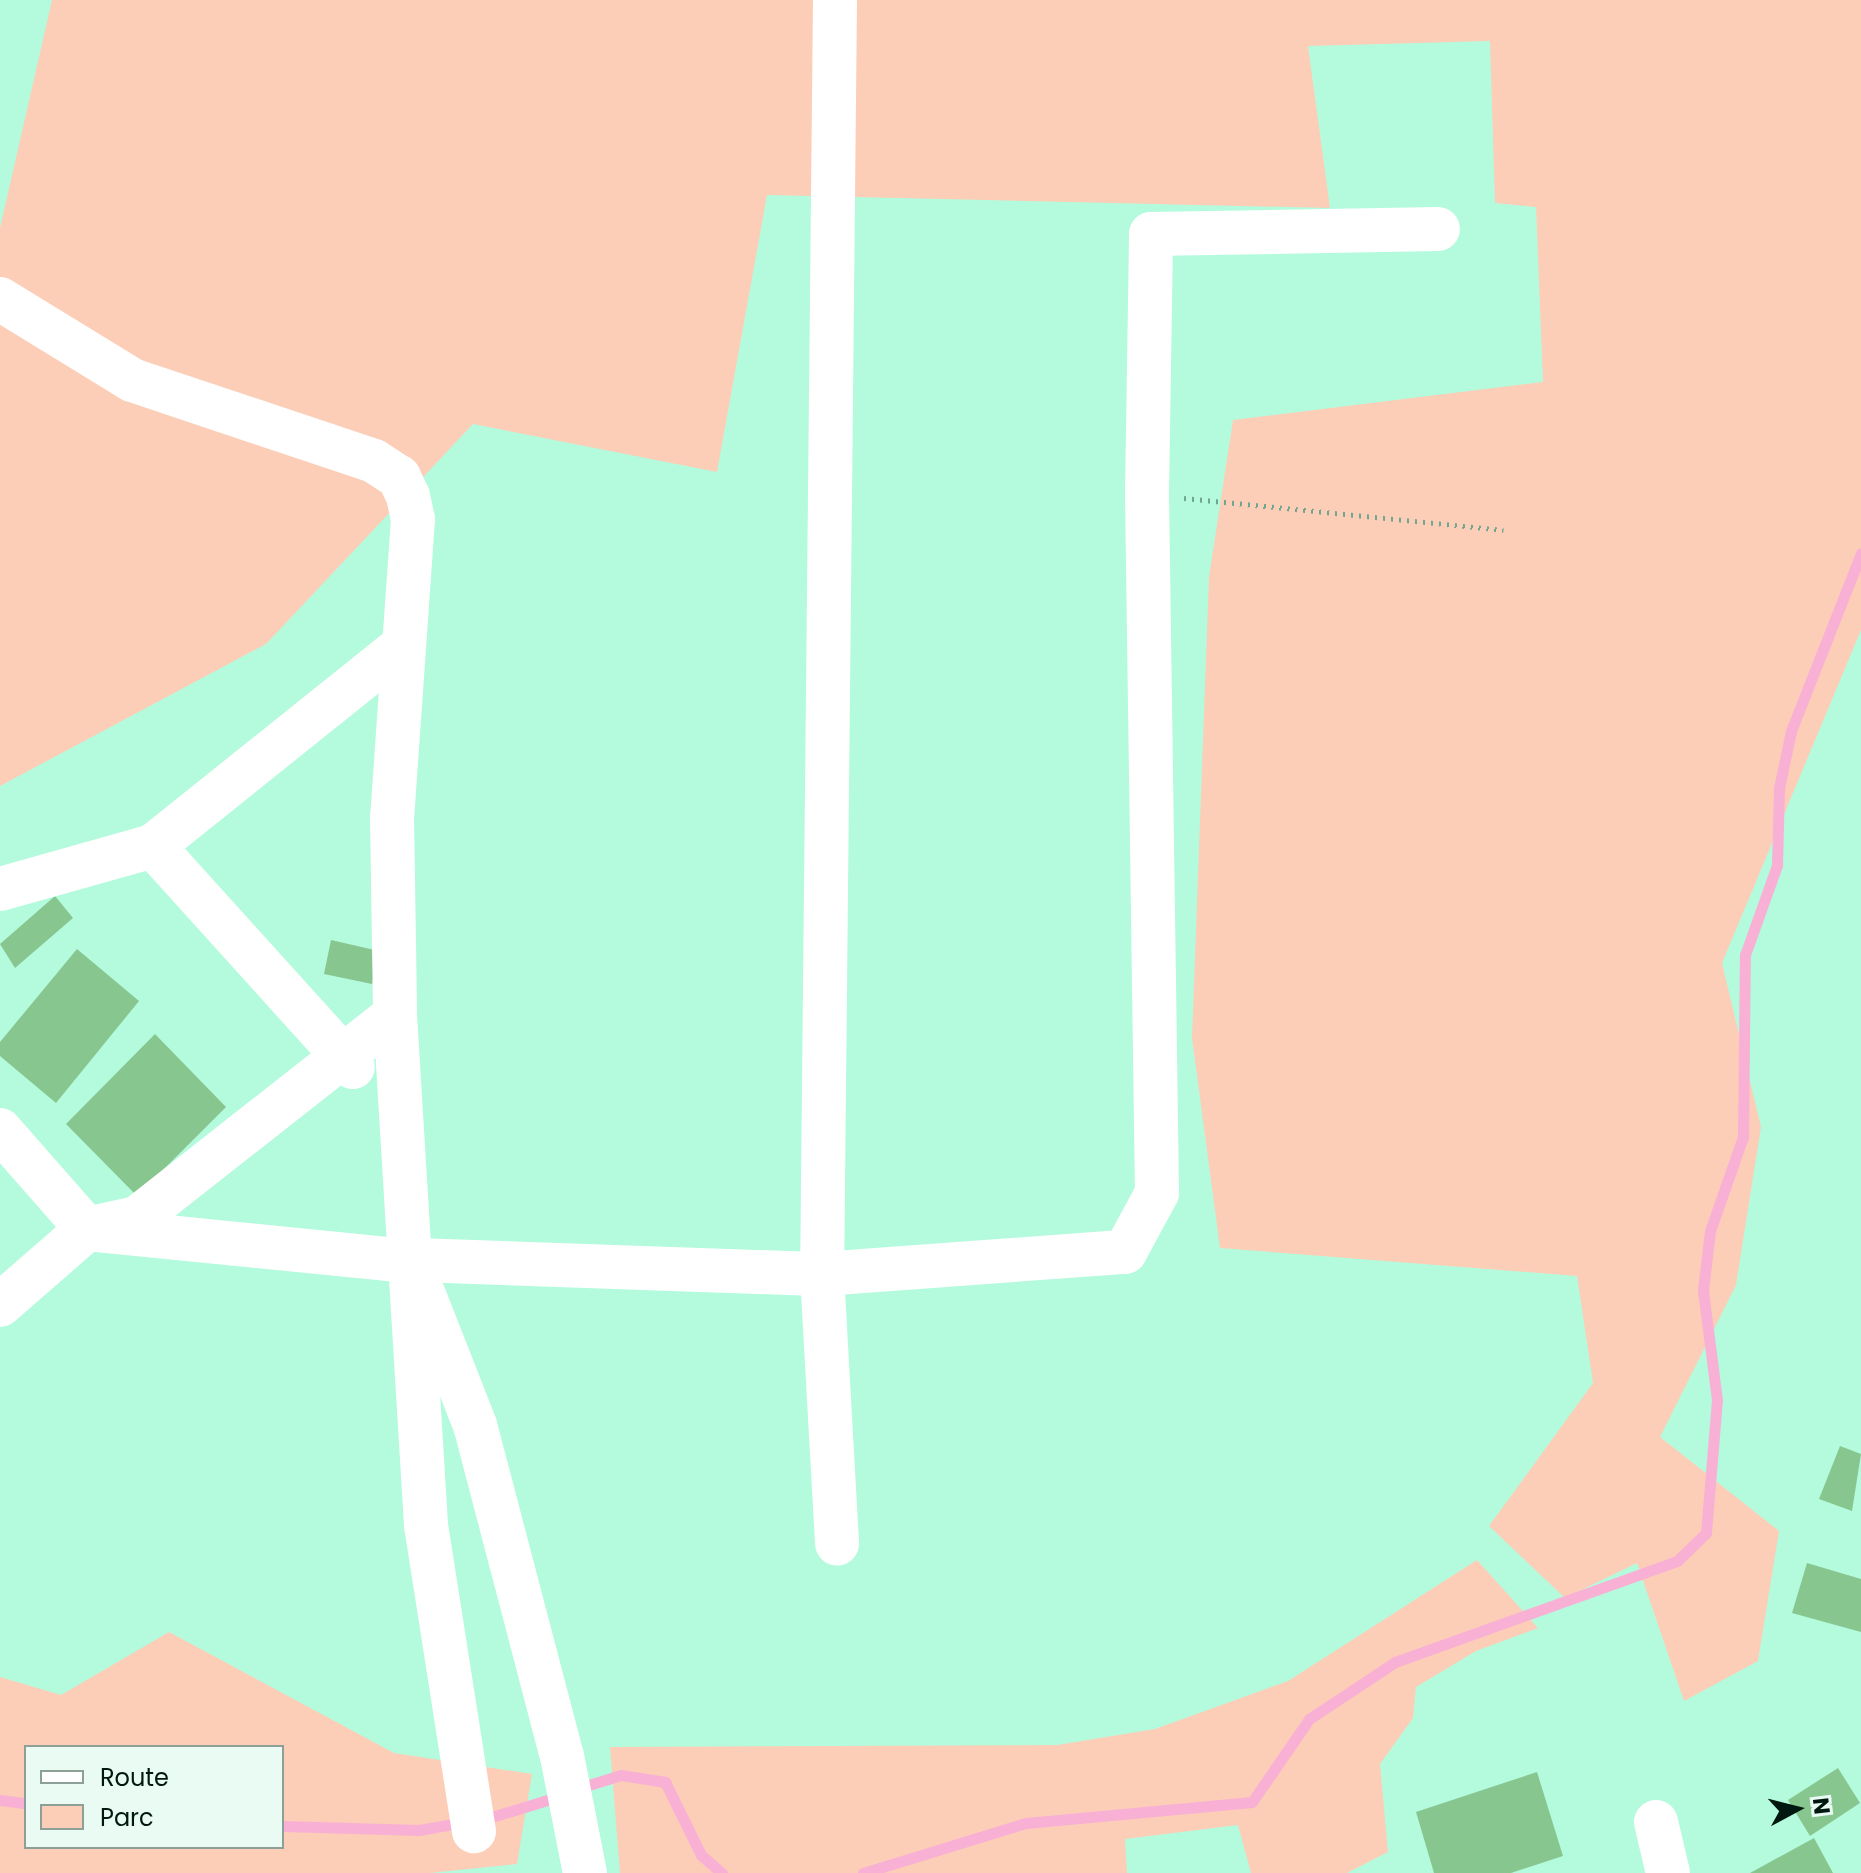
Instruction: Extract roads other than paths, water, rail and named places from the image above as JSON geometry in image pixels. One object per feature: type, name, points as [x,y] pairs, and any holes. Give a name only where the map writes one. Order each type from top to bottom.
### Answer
[{"type":"street","points":[[835,0],[822,1274],[837,1544]]},
{"type":"street","points":[[0,1130],[87,1229],[410,1260],[822,1274],[1125,1252],[1157,1193],[1147,494],[1151,234],[1438,229]]},
{"type":"street","points":[[0,299],[132,380],[291,431],[399,477],[413,519],[398,650],[395,1015],[426,1525],[474,1831]]},
{"type":"street","points":[[0,889],[153,846],[398,650]]},
{"type":"street","points":[[153,846],[348,1062]]},
{"type":"street","points":[[0,1305],[87,1229],[137,1218],[182,1190],[348,1062],[395,1015]]},
{"type":"street","points":[[410,1260],[475,1425],[562,1756],[585,1873]]},
{"type":"street","points":[[1656,1822],[1668,1873]]},
{"type":"waterway","points":[[863,1873],[1026,1823],[1252,1802],[1309,1719],[1395,1662],[1677,1561],[1706,1533],[1717,1400],[1703,1290],[1710,1231],[1743,1137],[1745,955],[1777,865],[1779,788],[1791,731],[1861,553]]},
{"type":"waterway","points":[[576,1789],[621,1775],[665,1782],[701,1855],[722,1873]]},
{"type":"waterway","points":[[482,1820],[560,1796]]},
{"type":"waterway","points":[[0,1800],[24,1803]]},
{"type":"waterway","points":[[284,1826],[419,1830],[465,1822]]}]
